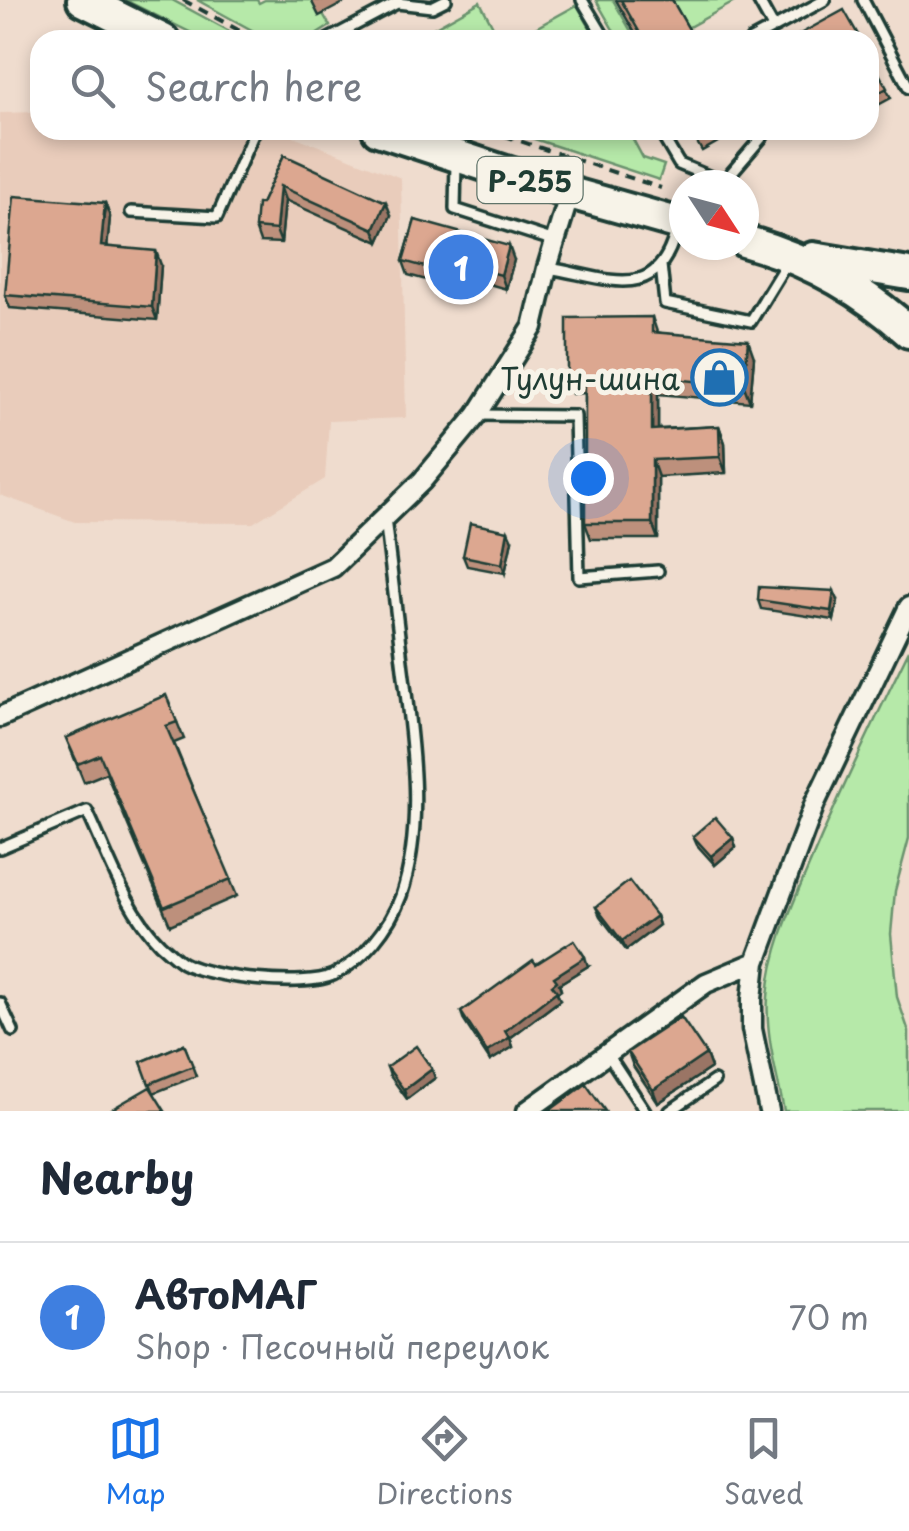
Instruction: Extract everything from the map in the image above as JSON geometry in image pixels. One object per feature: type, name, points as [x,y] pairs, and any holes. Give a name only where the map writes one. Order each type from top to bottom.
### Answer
[{"type":"highway","points":[[83,0],[143,30]]},
{"type":"highway","name":"Р-255","points":[[408,140],[669,221]]},
{"type":"highway","points":[[759,246],[790,256],[909,274]]},
{"type":"highway","points":[[790,256],[860,293],[909,332]]},
{"type":"street","points":[[0,717],[333,567],[422,481],[478,415],[533,327],[570,193]]},
{"type":"street","points":[[769,1111],[752,1029],[756,962],[815,803],[909,607]]},
{"type":"street","points":[[526,1111],[706,983],[756,962]]},
{"type":"lane","points":[[346,30],[396,3],[432,7],[446,0]]},
{"type":"lane","points":[[582,0],[600,30]]},
{"type":"lane","points":[[758,0],[773,27]]},
{"type":"lane","points":[[768,30],[825,0]]},
{"type":"lane","points":[[863,0],[879,30]]},
{"type":"lane","points":[[879,31],[909,88]]},
{"type":"lane","points":[[131,212],[217,217],[251,140]]},
{"type":"lane","points":[[665,140],[679,164],[693,170]]},
{"type":"lane","points":[[733,170],[760,140]]},
{"type":"lane","points":[[456,156],[455,209],[555,240]]},
{"type":"lane","points":[[547,268],[638,283],[652,276],[669,250]]},
{"type":"lane","points":[[662,265],[665,302],[751,321],[790,256]]},
{"type":"lane","points":[[478,415],[575,416],[579,577],[658,570]]},
{"type":"lane","points":[[0,848],[87,811],[136,915],[184,964],[254,980],[310,980],[333,975],[364,953],[390,920],[402,894],[411,837],[414,762],[385,518]]},
{"type":"lane","points":[[0,1003],[12,1031]]},
{"type":"lane","points":[[607,1054],[645,1111]]},
{"type":"lane","points":[[670,1111],[714,1081]]},
{"type":"path","points":[[184,0],[239,30]]},
{"type":"path","points":[[517,140],[666,190]]},
{"type":"shaded area","points":[[30,112],[30,140],[304,140],[401,178],[406,418],[329,421],[325,479],[253,523],[75,522],[0,495],[0,113]]},
{"type":"green space","points":[[125,0],[172,0],[228,30],[186,30]]},
{"type":"green space","points":[[197,0],[315,0],[330,26],[324,30],[252,30]]},
{"type":"green space","points":[[596,0],[613,0],[630,30],[613,30]]},
{"type":"green space","points":[[672,0],[738,0],[687,28]]},
{"type":"green space","points":[[480,2],[495,30],[430,30]]},
{"type":"green space","points":[[577,5],[591,30],[532,30]]},
{"type":"green space","points":[[537,140],[633,140],[643,158],[664,165],[659,180]]},
{"type":"green space","points":[[909,650],[909,838],[895,891],[891,934],[897,997],[909,1032],[909,1111],[784,1111],[768,1026],[770,979],[778,944],[823,832]]},
{"type":"building","points":[[621,0],[672,0],[689,30],[638,30]]},
{"type":"building","points":[[844,10],[855,30],[807,30]]},
{"type":"building","points":[[879,73],[887,88],[879,92]]},
{"type":"building","points":[[284,155],[386,202],[374,229],[280,186],[276,230],[255,228],[257,204],[261,204]]},
{"type":"building","points":[[14,196],[105,203],[101,246],[156,251],[152,307],[5,295]]},
{"type":"building","points":[[415,220],[509,246],[501,275],[446,260],[443,272],[403,261]]},
{"type":"building","points":[[652,317],[652,332],[748,340],[744,386],[652,377],[652,430],[719,426],[720,457],[652,460],[652,523],[585,523],[585,377],[567,377],[567,318]]},
{"type":"building","points":[[470,523],[508,531],[502,564],[463,556]]},
{"type":"building","points":[[759,587],[834,591],[831,611],[758,600]]},
{"type":"building","points":[[166,695],[177,722],[166,726],[231,879],[164,907],[100,755],[78,764],[66,738]]},
{"type":"building","points":[[715,817],[733,838],[711,856],[693,836]]},
{"type":"building","points":[[629,881],[656,916],[622,941],[596,907]]},
{"type":"building","points":[[574,940],[585,957],[554,977],[557,981],[552,985],[557,991],[505,1031],[509,1038],[487,1052],[461,1012],[533,960],[536,964]]},
{"type":"building","points":[[681,1017],[706,1054],[653,1090],[628,1052]]},
{"type":"building","points":[[184,1044],[193,1066],[149,1084],[141,1062]]},
{"type":"building","points":[[416,1046],[432,1069],[404,1090],[387,1067]]},
{"type":"building","points":[[586,1084],[605,1111],[549,1111]]},
{"type":"building","points":[[150,1087],[165,1111],[112,1109]]},
{"type":"place","name":"АвтоМАГ","points":[[461,267]]},
{"type":"place","name":"Тулун-шина","points":[[719,377]]}]
